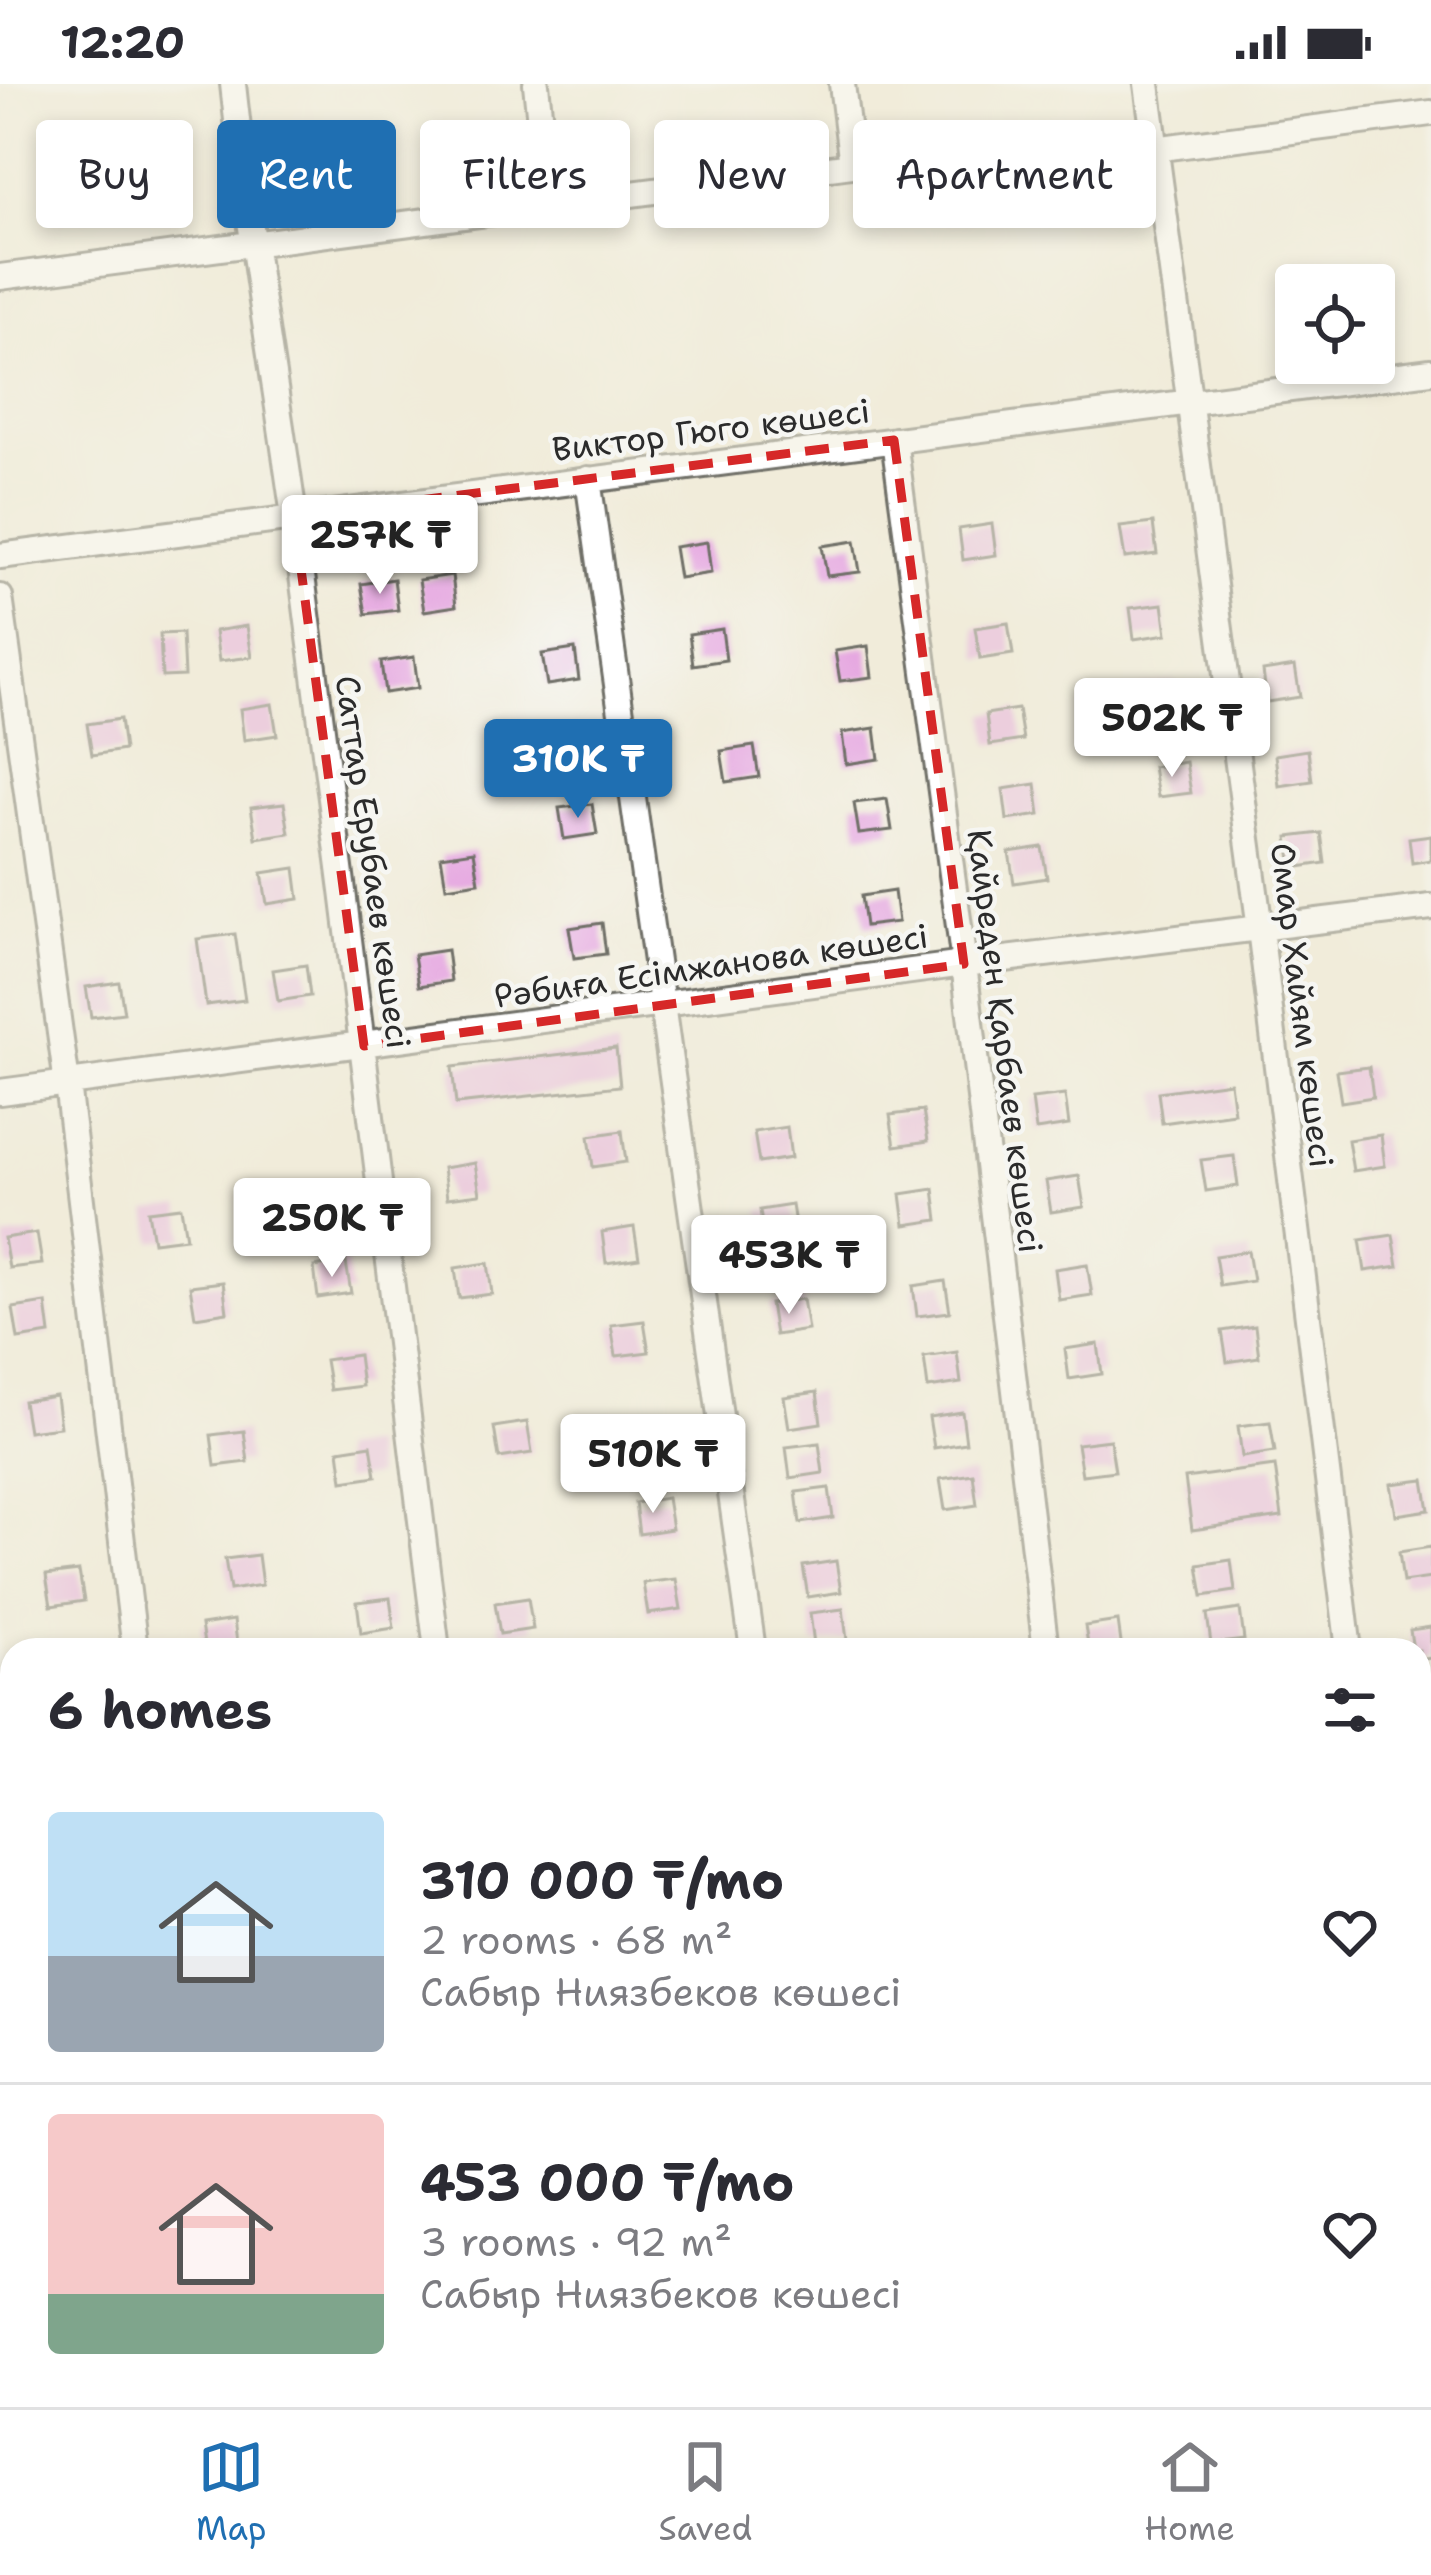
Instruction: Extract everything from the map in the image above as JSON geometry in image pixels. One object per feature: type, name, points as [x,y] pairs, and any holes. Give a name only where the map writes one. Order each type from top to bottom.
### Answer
[{"type":"street","name":"Саттар Ерубаев көшесі","points":[[233,84],[250,244],[294,516],[364,1046],[436,1638]]},
{"type":"street","points":[[536,84],[540,120]]},
{"type":"street","points":[[630,196],[852,166],[842,84]]},
{"type":"street","name":"Омар Хайям көшесі","points":[[1147,84],[1151,120]]},
{"type":"street","points":[[1156,149],[1431,112]]},
{"type":"street","name":"Омар Хайям көшесі","points":[[1156,163],[1260,929],[1348,1638]]},
{"type":"street","points":[[0,278],[420,223]]},
{"type":"street","name":"Виктор Гюго көшесі","points":[[0,556],[1431,371]]},
{"type":"street","name":"Қайреден Қарбаев көшесі","points":[[894,440],[964,964],[1045,1638]]},
{"type":"street","points":[[588,479],[751,1638]]},
{"type":"street","points":[[0,597],[67,1084],[134,1638]]},
{"type":"street","name":"Рәбиға Есімжанова көшесі","points":[[0,1092],[964,964],[1431,908]]},
{"type":"highlighted area","points":[[894,440],[964,964],[364,1046],[294,516]]},
{"type":"building","points":[[1153,523],[1157,554],[1125,558],[1120,527]]},
{"type":"building","points":[[992,524],[996,555],[963,560],[959,529]]},
{"type":"building","points":[[855,541],[860,572],[827,576],[822,546]]},
{"type":"building","points":[[707,542],[711,573],[679,578],[674,547]]},
{"type":"building","points":[[452,575],[456,606],[424,611],[419,580]]},
{"type":"building","points":[[394,579],[398,610],[366,614],[361,584]]},
{"type":"building","points":[[1163,604],[1167,634],[1134,639],[1130,608]]},
{"type":"building","points":[[1008,623],[1013,654],[980,659],[975,628]]},
{"type":"building","points":[[247,626],[252,657],[219,661],[215,631]]},
{"type":"building","points":[[722,629],[726,660],[693,665],[689,634]]},
{"type":"building","points":[[182,633],[184,676],[162,677],[160,634]]},
{"type":"building","points":[[868,646],[872,677],[840,681],[835,651]]},
{"type":"building","points":[[575,649],[579,680],[547,685],[542,654]]},
{"type":"building","points":[[414,657],[418,688],[385,693],[381,662]]},
{"type":"building","points":[[1295,666],[1300,697],[1267,702],[1263,671]]},
{"type":"building","points":[[1174,681],[1178,712],[1145,717],[1141,686]]},
{"type":"building","points":[[272,704],[277,735],[244,740],[240,709]]},
{"type":"building","points":[[1018,709],[1023,740],[990,745],[986,714]]},
{"type":"building","points":[[120,719],[124,750],[92,755],[87,724]]},
{"type":"building","points":[[875,728],[879,759],[846,764],[842,733]]},
{"type":"building","points":[[589,733],[593,764],[560,769],[556,738]]},
{"type":"building","points":[[754,746],[759,777],[726,782],[721,751]]},
{"type":"building","points":[[1308,750],[1312,781],[1279,786],[1275,755]]},
{"type":"building","points":[[1186,762],[1191,793],[1158,797],[1153,767]]},
{"type":"building","points":[[1036,784],[1040,815],[1007,820],[1003,789]]},
{"type":"building","points":[[887,799],[892,830],[859,834],[854,803]]},
{"type":"building","points":[[284,803],[289,833],[256,838],[251,807]]},
{"type":"building","points":[[592,804],[597,834],[564,839],[559,808]]},
{"type":"building","points":[[1321,833],[1325,863],[1292,868],[1288,837]]},
{"type":"building","points":[[1431,835],[1431,860],[1412,863],[1409,838]]},
{"type":"building","points":[[1042,847],[1047,878],[1014,883],[1009,852]]},
{"type":"building","points":[[474,851],[479,882],[446,887],[441,856]]},
{"type":"building","points":[[295,868],[299,899],[267,904],[262,873]]},
{"type":"building","points":[[894,891],[898,922],[865,926],[861,896]]},
{"type":"building","points":[[602,923],[606,954],[574,958],[569,928]]},
{"type":"building","points":[[235,934],[245,1000],[206,1005],[197,939]]},
{"type":"building","points":[[447,950],[451,981],[419,986],[414,955]]},
{"type":"building","points":[[306,965],[310,996],[278,1001],[273,970]]},
{"type":"building","points":[[119,982],[124,1013],[91,1017],[86,987]]},
{"type":"building","points":[[616,1048],[620,1086],[456,1104],[452,1067]]},
{"type":"building","points":[[1369,1067],[1373,1097],[1341,1102],[1336,1071]]},
{"type":"building","points":[[1230,1082],[1234,1113],[1162,1123],[1158,1092]]},
{"type":"building","points":[[1065,1095],[1069,1125],[1036,1130],[1032,1099]]},
{"type":"building","points":[[923,1111],[928,1141],[895,1146],[890,1115]]},
{"type":"building","points":[[787,1127],[791,1158],[759,1163],[754,1132]]},
{"type":"building","points":[[622,1131],[626,1162],[593,1167],[589,1136]]},
{"type":"building","points":[[1381,1135],[1385,1166],[1353,1171],[1348,1140]]},
{"type":"building","points":[[1234,1156],[1238,1186],[1206,1191],[1201,1160]]},
{"type":"building","points":[[475,1163],[480,1194],[447,1198],[443,1168]]},
{"type":"building","points":[[1079,1176],[1084,1207],[1051,1212],[1046,1181]]},
{"type":"building","points":[[934,1189],[938,1220],[905,1225],[901,1194]]},
{"type":"building","points":[[286,1193],[290,1224],[258,1228],[253,1197]]},
{"type":"building","points":[[792,1205],[797,1236],[764,1241],[760,1210]]},
{"type":"building","points":[[181,1207],[186,1238],[153,1242],[148,1211]]},
{"type":"building","points":[[634,1227],[639,1258],[606,1263],[602,1232]]},
{"type":"building","points":[[37,1233],[42,1264],[9,1268],[4,1238]]},
{"type":"building","points":[[1393,1235],[1398,1266],[1365,1271],[1360,1240]]},
{"type":"building","points":[[1248,1251],[1253,1281],[1220,1286],[1215,1256]]},
{"type":"building","points":[[346,1262],[351,1293],[318,1298],[314,1267]]},
{"type":"building","points":[[488,1263],[492,1294],[459,1298],[455,1268]]},
{"type":"building","points":[[1087,1264],[1092,1295],[1059,1300],[1055,1269]]},
{"type":"building","points":[[945,1281],[950,1312],[917,1316],[913,1286]]},
{"type":"building","points":[[223,1282],[227,1312],[195,1317],[190,1286]]},
{"type":"building","points":[[803,1299],[808,1330],[775,1335],[770,1304]]},
{"type":"building","points":[[46,1303],[50,1334],[18,1339],[13,1308]]},
{"type":"building","points":[[644,1321],[649,1352],[616,1356],[611,1325]]},
{"type":"building","points":[[1255,1326],[1259,1357],[1227,1362],[1222,1331]]},
{"type":"building","points":[[1098,1344],[1102,1374],[1069,1379],[1065,1349]]},
{"type":"building","points":[[957,1352],[961,1383],[928,1388],[924,1357]]},
{"type":"building","points":[[358,1355],[362,1386],[330,1390],[325,1360]]},
{"type":"building","points":[[817,1392],[821,1423],[789,1428],[784,1397]]},
{"type":"building","points":[[56,1396],[60,1427],[28,1431],[23,1401]]},
{"type":"building","points":[[962,1412],[966,1443],[934,1448],[929,1417]]},
{"type":"building","points":[[659,1418],[663,1448],[631,1453],[626,1422]]},
{"type":"building","points":[[527,1422],[532,1453],[499,1458],[494,1427]]},
{"type":"building","points":[[1270,1422],[1275,1452],[1242,1457],[1238,1426]]},
{"type":"building","points":[[244,1431],[248,1462],[215,1466],[211,1435]]},
{"type":"building","points":[[1110,1440],[1115,1471],[1082,1475],[1077,1444]]},
{"type":"building","points":[[819,1443],[823,1473],[790,1478],[786,1447]]},
{"type":"building","points":[[371,1445],[376,1476],[343,1481],[339,1450]]},
{"type":"building","points":[[1275,1466],[1282,1517],[1192,1530],[1185,1478]]},
{"type":"building","points":[[973,1474],[977,1505],[945,1510],[940,1479]]},
{"type":"building","points":[[1424,1480],[1429,1510],[1396,1515],[1391,1484]]},
{"type":"building","points":[[829,1488],[833,1518],[800,1523],[796,1492]]},
{"type":"building","points":[[667,1498],[672,1529],[639,1534],[635,1503]]},
{"type":"building","points":[[1431,1547],[1431,1578],[1403,1582],[1399,1552]]},
{"type":"building","points":[[258,1555],[262,1585],[230,1590],[225,1559]]},
{"type":"building","points":[[1231,1560],[1235,1591],[1203,1596],[1198,1565]]},
{"type":"building","points":[[836,1561],[841,1592],[808,1597],[803,1566]]},
{"type":"building","points":[[79,1571],[84,1601],[51,1606],[46,1575]]},
{"type":"building","points":[[676,1579],[681,1609],[648,1614],[643,1583]]},
{"type":"building","points":[[390,1598],[394,1628],[361,1633],[357,1602]]},
{"type":"building","points":[[528,1598],[533,1629],[500,1634],[495,1603]]},
{"type":"building","points":[[843,1609],[847,1638],[813,1638],[810,1613]]},
{"type":"building","points":[[1240,1609],[1244,1638],[1210,1638],[1207,1614]]},
{"type":"building","points":[[234,1620],[236,1638],[203,1638],[201,1625]]},
{"type":"building","points":[[1118,1621],[1120,1638],[1087,1638],[1085,1626]]},
{"type":"building","points":[[1431,1627],[1431,1638],[1411,1638],[1410,1630]]}]
